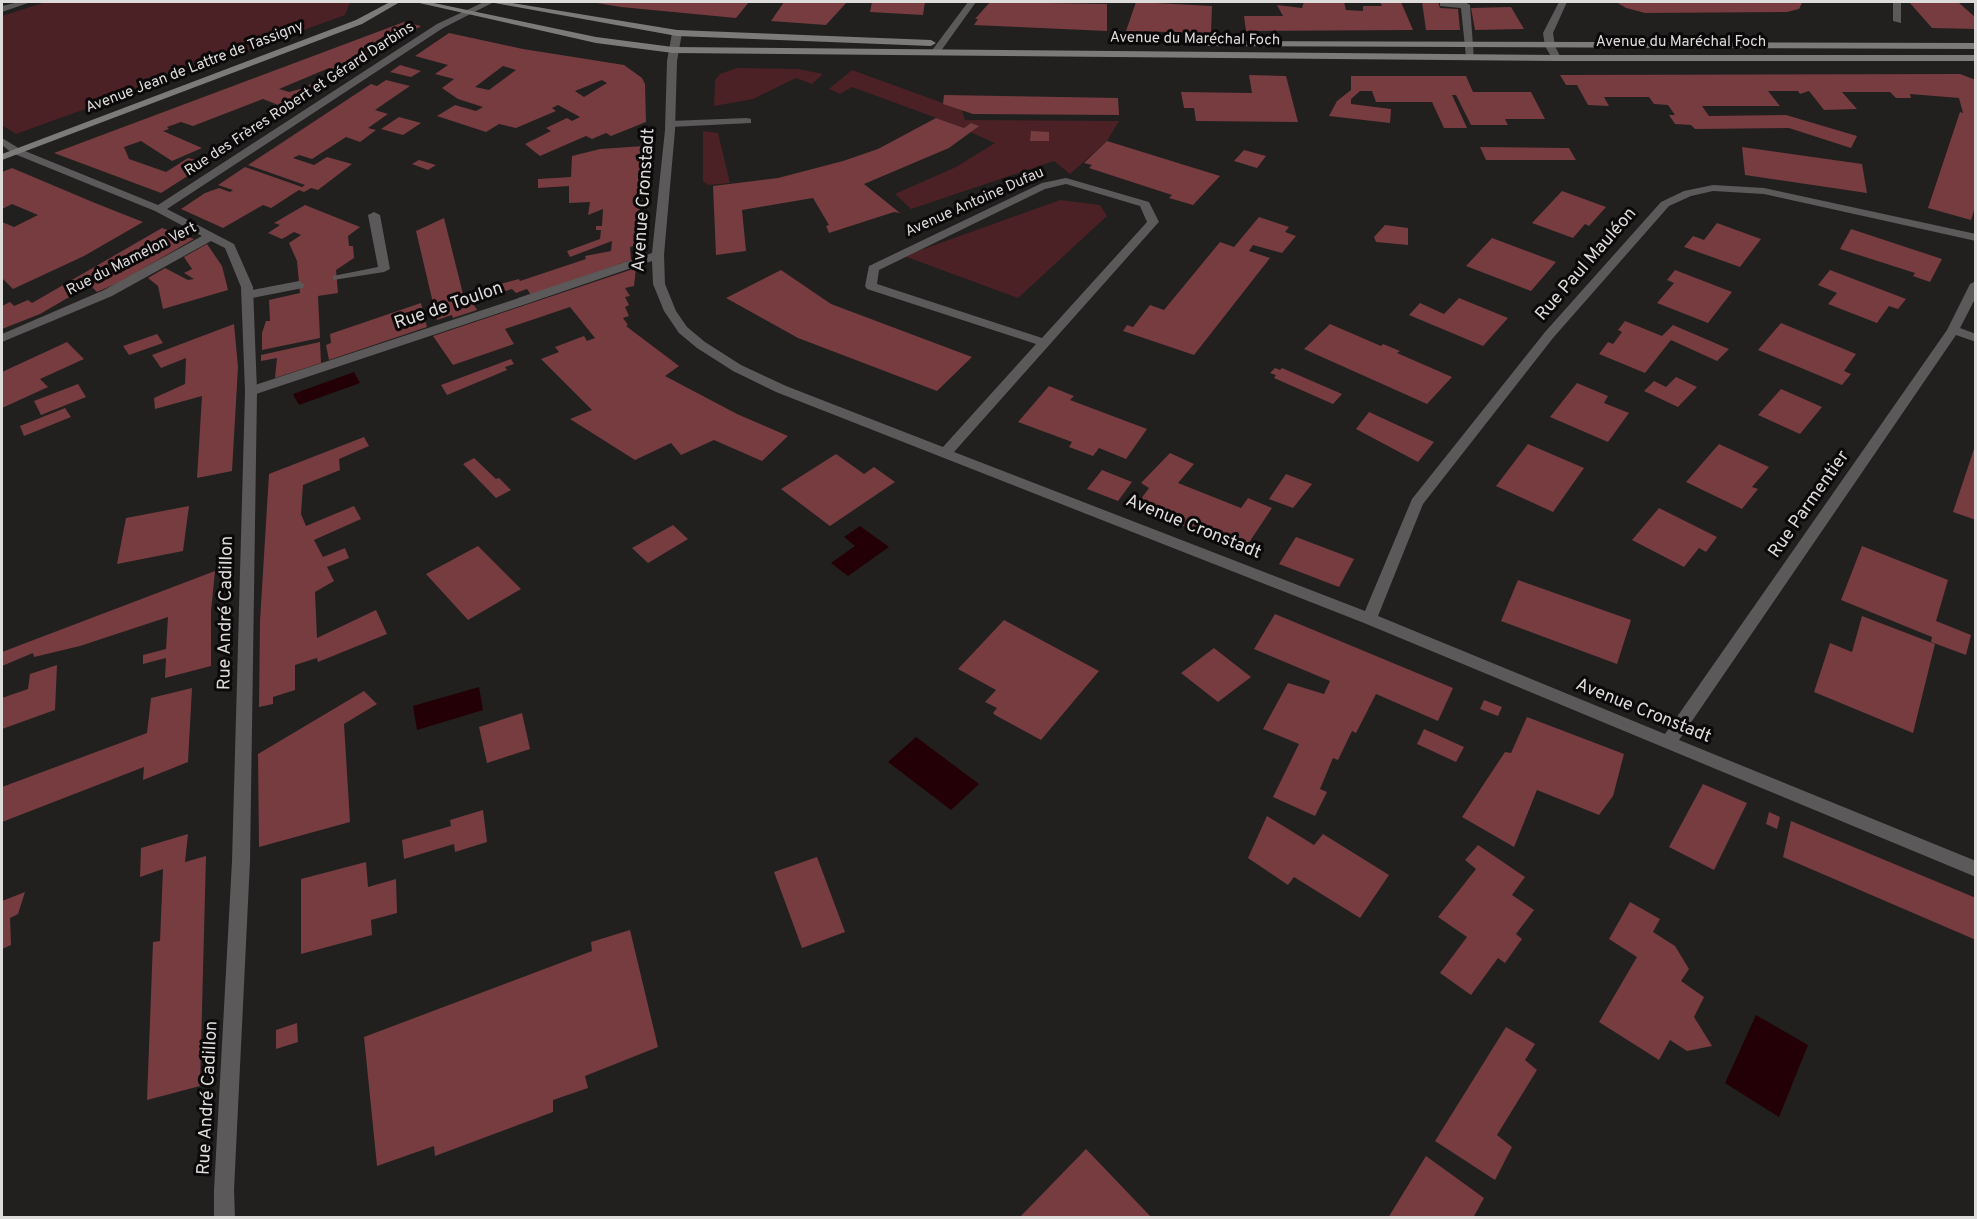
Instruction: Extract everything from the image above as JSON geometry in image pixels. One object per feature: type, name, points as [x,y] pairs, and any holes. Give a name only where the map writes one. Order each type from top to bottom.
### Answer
[{"type":"main road","name":"Avenue Jean de Lattre de Tassigny","points":[[2,157],[359,22],[396,2]]},
{"type":"main road","name":"Avenue du Maréchal Foch","points":[[419,2],[596,40],[674,50],[1556,58],[1976,58]]},
{"type":"main road","name":"Avenue du Maréchal Foch","points":[[491,2],[677,33],[942,43],[1976,46]]},
{"type":"street","points":[[2,9],[27,2]]},
{"type":"street","name":"Rue des Frères Robert et Gérard Darbins","points":[[159,209],[440,26],[491,2]]},
{"type":"street","points":[[935,53],[972,2]]},
{"type":"street","points":[[1556,58],[1550,46],[1548,33],[1563,2]]},
{"type":"street","points":[[1897,2],[1898,21]]},
{"type":"street","points":[[1443,4],[1465,5],[1471,57]]},
{"type":"street","name":"Avenue Cronstadt","points":[[677,33],[658,255],[659,284],[670,311],[683,330],[701,345],[737,368],[781,389],[1370,619],[1976,869]]},
{"type":"street","points":[[670,124],[747,121]]},
{"type":"street","name":"Rue André Cadillon","points":[[2,141],[16,151],[159,209],[230,246],[247,287],[251,391],[241,861],[224,1190],[225,1218]]},
{"type":"street","name":"Avenue Antoine Dufau","points":[[945,453],[1153,222],[1145,204],[1066,181],[1042,186],[873,268],[871,286],[1044,343]]},
{"type":"street","name":"Rue Paul Mauléon","points":[[1370,619],[1417,502],[1549,335],[1665,204],[1688,193],[1713,188],[1764,191],[1976,238]]},
{"type":"street","points":[[337,278],[384,269],[374,215]]},
{"type":"street","name":"Rue du Mamelon Vert","points":[[2,338],[108,293],[211,236]]},
{"type":"street","name":"Rue de Toulon","points":[[251,391],[658,255]]},
{"type":"street","name":"Rue Parmentier","points":[[1668,743],[1953,330],[1976,284]]},
{"type":"street","points":[[247,295],[299,285]]},
{"type":"street","points":[[1953,330],[1976,338]]},
{"type":"shaded area","points":[[46,2],[350,3],[345,15],[16,134],[2,125],[2,16]]},
{"type":"shaded area","points":[[737,68],[798,69],[823,74],[812,84],[796,78],[753,99],[714,106],[715,80],[720,74]]},
{"type":"shaded area","points":[[852,70],[962,110],[965,120],[1119,121],[1107,141],[1070,174],[1054,161],[911,209],[895,194],[956,167],[995,143],[970,132],[978,126],[971,123],[964,128],[852,87],[840,94],[829,89]]},
{"type":"shaded area","points":[[703,131],[718,133],[730,183],[708,185],[703,181]]},
{"type":"shaded area","points":[[1060,200],[1100,205],[1107,216],[1018,298],[904,256]]},
{"type":"shaded area","points":[[354,372],[360,383],[299,405],[293,394]]},
{"type":"shaded area","points":[[860,526],[889,547],[848,576],[831,563],[855,546],[844,537]]},
{"type":"shaded area","points":[[479,687],[483,710],[417,730],[413,706]]},
{"type":"shaded area","points":[[916,737],[979,784],[951,810],[888,762]]},
{"type":"shaded area","points":[[1756,1015],[1808,1045],[1779,1117],[1725,1083]]},
{"type":"building","points":[[591,2],[749,2],[736,18]]},
{"type":"building","points":[[784,2],[847,2],[826,25],[771,21]]},
{"type":"building","points":[[872,2],[925,2],[923,15],[870,12]]},
{"type":"building","points":[[990,2],[1107,4],[1107,31],[974,25],[978,19],[975,19]]},
{"type":"building","points":[[1136,2],[1212,6],[1211,33],[1126,31]]},
{"type":"building","points":[[1304,2],[1344,2],[1346,10],[1363,11],[1363,6],[1382,6],[1380,2],[1401,2],[1413,30],[1246,31],[1244,16],[1283,16],[1277,5],[1302,8]]},
{"type":"building","points":[[1422,2],[1438,2],[1440,8],[1458,9],[1460,30],[1426,30]]},
{"type":"building","points":[[1616,2],[1802,3],[1799,9],[1787,12],[1645,13],[1626,8]]},
{"type":"building","points":[[1909,2],[1958,2],[1976,18],[1976,29],[1932,28]]},
{"type":"building","points":[[1511,7],[1524,29],[1475,30],[1471,8]]},
{"type":"building","points":[[404,22],[421,26],[345,75],[329,68],[279,89],[289,92],[313,83],[330,85],[291,110],[263,99],[193,126],[181,122],[167,127],[169,129],[163,131],[202,148],[172,161],[141,141],[124,147],[129,159],[166,172],[188,158],[208,163],[161,193],[54,153]]},
{"type":"building","points":[[449,33],[523,49],[624,65],[642,78],[645,84],[646,122],[611,136],[606,133],[592,139],[586,136],[540,156],[525,144],[551,131],[546,128],[567,118],[572,121],[580,117],[558,105],[552,108],[556,111],[516,128],[499,124],[486,132],[437,116],[455,105],[476,111],[483,107],[458,99],[442,88],[454,79],[435,74],[448,65],[415,56]],"holes":[[[503,66],[516,70],[489,90],[475,87]],[[602,80],[607,83],[584,97],[575,91]]]},
{"type":"building","points":[[400,65],[421,71],[411,77],[390,72]]},
{"type":"building","points":[[1960,74],[1976,80],[1976,204],[1971,220],[1928,208],[1960,112],[1963,113],[1959,98],[1910,94],[1911,98],[1896,98],[1890,92],[1842,92],[1857,109],[1824,110],[1809,91],[1800,94],[1798,91],[1768,91],[1780,106],[1702,106],[1709,116],[1786,115],[1857,136],[1851,148],[1789,128],[1695,129],[1691,125],[1675,124],[1669,115],[1675,115],[1668,105],[1654,104],[1649,97],[1604,97],[1609,106],[1588,105],[1577,85],[1566,85],[1560,75]]},
{"type":"building","points":[[1249,75],[1286,76],[1298,122],[1196,121],[1194,108],[1184,108],[1181,92],[1252,93]]},
{"type":"building","points":[[1351,76],[1466,76],[1473,92],[1531,92],[1545,119],[1505,119],[1508,125],[1471,125],[1456,95],[1452,95],[1467,128],[1444,128],[1432,102],[1376,102],[1372,91],[1360,91],[1351,99],[1351,104],[1391,109],[1390,123],[1329,116],[1337,101],[1351,90]]},
{"type":"building","points":[[386,80],[410,86],[375,110],[388,114],[368,128],[376,130],[360,142],[346,137],[312,159],[299,155],[293,158],[314,165],[327,157],[352,164],[318,190],[311,188],[304,192],[299,190],[271,208],[263,205],[223,228],[181,209],[205,193],[219,188],[230,192],[233,190],[218,185],[245,167],[302,187],[305,185],[248,165],[371,84],[377,86]]},
{"type":"building","points":[[944,95],[1118,98],[1119,115],[973,114],[943,104]]},
{"type":"building","points":[[399,117],[421,123],[403,135],[381,129]]},
{"type":"building","points":[[936,118],[964,128],[971,123],[979,126],[949,148],[864,184],[900,213],[894,212],[829,233],[826,226],[829,225],[813,198],[742,210],[746,251],[716,255],[713,186],[778,178],[843,161],[878,149]]},
{"type":"building","points":[[1031,131],[1049,132],[1049,141],[1030,141]]},
{"type":"building","points":[[1107,141],[1220,176],[1193,205],[1169,198],[1172,195],[1089,168],[1092,165],[1084,163]]},
{"type":"building","points":[[644,146],[638,245],[630,247],[631,260],[531,295],[527,289],[516,293],[512,289],[472,302],[477,310],[453,318],[452,315],[437,320],[416,231],[444,218],[463,294],[519,279],[520,281],[586,259],[585,256],[611,251],[612,241],[570,257],[567,251],[600,239],[601,230],[596,230],[596,226],[602,226],[603,209],[588,215],[590,202],[569,203],[569,186],[538,188],[538,179],[571,177],[572,156],[600,149]]},
{"type":"building","points":[[1480,147],[1569,148],[1576,160],[1486,160]]},
{"type":"building","points":[[1742,147],[1862,164],[1867,193],[1745,175]]},
{"type":"building","points":[[1244,150],[1266,156],[1257,168],[1234,161]]},
{"type":"building","points":[[419,160],[436,165],[428,170],[412,164]]},
{"type":"building","points":[[12,168],[143,222],[84,256],[13,289],[2,278],[2,222],[14,227],[38,215],[12,204],[2,209],[2,172]]},
{"type":"building","points":[[1562,191],[1606,207],[1589,226],[1585,224],[1573,238],[1532,223]]},
{"type":"building","points":[[305,205],[360,227],[348,236],[349,246],[353,246],[354,258],[336,270],[338,293],[318,296],[320,338],[262,350],[262,333],[266,321],[270,321],[269,300],[300,293],[297,261],[289,243],[301,235],[294,232],[282,239],[268,233],[280,225],[274,223]]},
{"type":"building","points":[[1259,217],[1289,227],[1285,232],[1296,236],[1282,253],[1253,245],[1249,251],[1270,258],[1194,355],[1123,331],[1127,325],[1133,327],[1150,305],[1164,310],[1220,242],[1234,247]]},
{"type":"building","points":[[1717,223],[1761,239],[1740,267],[1684,247],[1693,236],[1704,240]]},
{"type":"building","points":[[1385,225],[1408,228],[1408,245],[1376,242],[1374,237]]},
{"type":"building","points":[[162,228],[194,239],[120,282],[97,292],[90,285],[40,314],[2,329],[2,306],[10,302],[14,306],[28,300],[32,303]]},
{"type":"building","points":[[1851,229],[1942,259],[1930,282],[1913,276],[1915,273],[1840,249]]},
{"type":"building","points":[[1492,238],[1556,262],[1531,291],[1466,266]]},
{"type":"building","points":[[207,244],[222,266],[228,290],[163,309],[158,286],[148,278],[165,268],[188,280],[194,279],[184,273],[192,269],[184,257]]},
{"type":"building","points":[[636,268],[634,286],[625,288],[630,296],[625,297],[629,305],[625,307],[629,316],[623,318],[628,325],[626,326],[679,366],[665,376],[737,414],[788,436],[762,461],[714,440],[681,455],[671,443],[635,460],[570,419],[592,410],[541,359],[559,352],[555,347],[584,336],[587,341],[595,338],[570,307],[505,329],[514,344],[453,365],[433,336]]},
{"type":"building","points":[[781,270],[831,304],[972,357],[937,391],[798,338],[726,298]]},
{"type":"building","points":[[1675,270],[1732,292],[1708,323],[1657,303],[1674,283],[1667,280]]},
{"type":"building","points":[[1830,270],[1906,299],[1898,309],[1889,306],[1877,323],[1828,304],[1837,293],[1818,285]]},
{"type":"building","points":[[1459,298],[1508,318],[1483,346],[1409,315],[1420,303],[1444,314]]},
{"type":"building","points":[[421,303],[427,327],[329,360],[326,345],[331,343],[330,334]]},
{"type":"building","points":[[1625,321],[1662,336],[1673,325],[1729,349],[1717,361],[1671,340],[1645,373],[1599,354],[1608,342],[1613,344],[1622,332],[1618,330]]},
{"type":"building","points":[[1781,323],[1856,354],[1844,371],[1851,374],[1842,385],[1758,350]]},
{"type":"building","points":[[234,324],[238,367],[232,471],[197,478],[202,396],[155,409],[154,398],[185,384],[186,358],[161,368],[152,355]]},
{"type":"building","points":[[1330,324],[1381,346],[1383,344],[1400,351],[1397,353],[1452,377],[1427,404],[1304,349]]},
{"type":"building","points":[[157,334],[163,343],[129,355],[123,346]]},
{"type":"building","points":[[67,342],[84,359],[40,379],[48,387],[2,408],[2,372]]},
{"type":"building","points":[[320,342],[321,363],[275,378],[277,358],[261,361],[261,355]]},
{"type":"building","points":[[511,359],[514,364],[505,367],[507,370],[447,395],[441,385]]},
{"type":"building","points":[[1275,368],[1280,370],[1282,368],[1342,394],[1333,404],[1274,378],[1276,375],[1270,373]]},
{"type":"building","points":[[1676,377],[1697,387],[1678,407],[1644,391],[1654,381],[1666,387]]},
{"type":"building","points":[[1577,383],[1608,396],[1604,403],[1629,413],[1608,442],[1550,417]]},
{"type":"building","points":[[78,384],[86,397],[41,415],[34,401]]},
{"type":"building","points":[[1049,386],[1074,396],[1070,400],[1147,429],[1126,459],[1099,448],[1093,456],[1069,447],[1072,442],[1018,422]]},
{"type":"building","points":[[1781,389],[1822,407],[1800,434],[1758,415]]},
{"type":"building","points":[[65,408],[71,417],[24,436],[20,426]]},
{"type":"building","points":[[1369,412],[1434,442],[1418,462],[1356,429]]},
{"type":"building","points":[[364,437],[369,446],[339,459],[340,470],[303,485],[301,514],[306,526],[354,506],[361,519],[314,540],[323,557],[345,548],[349,558],[327,567],[334,581],[315,592],[317,638],[376,610],[387,634],[318,662],[317,658],[295,665],[295,690],[273,697],[273,704],[259,707],[260,621],[269,474]]},
{"type":"building","points":[[1528,444],[1584,468],[1553,512],[1496,486]]},
{"type":"building","points":[[1719,444],[1769,467],[1752,487],[1758,489],[1742,509],[1686,482]]},
{"type":"building","points":[[1976,447],[1976,520],[1953,512]]},
{"type":"building","points":[[1170,453],[1194,464],[1178,483],[1241,508],[1248,498],[1272,508],[1244,550],[1135,507],[1149,488],[1141,483]]},
{"type":"building","points":[[836,454],[864,474],[874,467],[895,482],[830,526],[781,489]]},
{"type":"building","points":[[474,458],[511,490],[496,498],[463,464]]},
{"type":"building","points":[[1102,470],[1132,482],[1118,501],[1087,489]]},
{"type":"building","points":[[1286,474],[1312,484],[1293,508],[1269,499]]},
{"type":"building","points":[[189,506],[183,551],[117,564],[126,518]]},
{"type":"building","points":[[1659,508],[1717,537],[1706,552],[1699,548],[1684,567],[1632,540]]},
{"type":"building","points":[[673,525],[688,539],[648,563],[632,548]]},
{"type":"building","points":[[1296,537],[1354,559],[1339,587],[1279,564]]},
{"type":"building","points":[[478,546],[521,589],[468,620],[426,574]]},
{"type":"building","points":[[1862,546],[1948,580],[1936,621],[1971,635],[1966,655],[1931,642],[1932,637],[1841,600]]},
{"type":"building","points":[[215,571],[211,611],[211,666],[165,678],[166,658],[143,664],[143,655],[166,649],[168,617],[80,646],[34,657],[33,653],[2,666],[2,652]]},
{"type":"building","points":[[1518,580],[1631,620],[1617,664],[1501,621]]},
{"type":"building","points":[[1275,614],[1453,688],[1438,721],[1376,694],[1356,733],[1352,731],[1338,760],[1333,758],[1320,789],[1327,792],[1315,816],[1273,797],[1299,744],[1263,729],[1288,683],[1324,694],[1330,681],[1254,649]]},
{"type":"building","points":[[1862,616],[1935,644],[1913,733],[1814,692],[1830,643],[1852,652]]},
{"type":"building","points":[[1004,620],[1099,671],[1041,740],[995,715],[993,713],[997,708],[985,702],[996,690],[958,669]]},
{"type":"building","points":[[1214,648],[1251,677],[1218,702],[1181,673]]},
{"type":"building","points":[[57,665],[55,710],[2,729],[2,698],[28,689],[30,674]]},
{"type":"building","points":[[192,688],[188,762],[143,780],[144,767],[2,822],[2,787],[147,733],[151,698]]},
{"type":"building","points":[[364,691],[377,704],[344,724],[350,822],[259,847],[258,754]]},
{"type":"building","points":[[1484,700],[1502,707],[1498,716],[1480,709]]},
{"type":"building","points":[[522,713],[530,749],[487,763],[479,727]]},
{"type":"building","points":[[1527,717],[1624,754],[1613,796],[1599,815],[1537,790],[1514,847],[1462,817],[1505,752],[1511,753]]},
{"type":"building","points":[[1424,729],[1464,747],[1456,762],[1417,744]]},
{"type":"building","points":[[1703,784],[1747,803],[1714,870],[1669,847]]},
{"type":"building","points":[[483,810],[487,842],[455,852],[454,844],[404,859],[402,840],[451,826],[450,820]]},
{"type":"building","points":[[1769,812],[1780,817],[1777,829],[1766,824]]},
{"type":"building","points":[[1267,816],[1314,845],[1323,834],[1389,875],[1360,918],[1294,877],[1288,885],[1248,858]]},
{"type":"building","points":[[1791,821],[1976,898],[1976,940],[1783,857]]},
{"type":"building","points":[[188,834],[185,862],[206,856],[200,1086],[147,1100],[153,942],[160,941],[163,869],[140,877],[141,848]]},
{"type":"building","points":[[1478,845],[1525,877],[1512,895],[1534,910],[1516,934],[1522,939],[1505,963],[1498,958],[1471,995],[1440,973],[1467,937],[1438,917],[1476,869],[1465,860]]},
{"type":"building","points":[[817,857],[845,932],[802,948],[774,872]]},
{"type":"building","points":[[366,862],[368,887],[396,879],[397,913],[371,920],[372,935],[301,954],[301,879]]},
{"type":"building","points":[[25,892],[18,914],[10,918],[11,945],[2,949],[2,901]]},
{"type":"building","points":[[1630,902],[1660,919],[1653,932],[1675,946],[1689,969],[1681,981],[1704,997],[1694,1017],[1712,1046],[1687,1051],[1670,1040],[1659,1060],[1599,1022],[1637,957],[1609,939]]},
{"type":"building","points":[[630,930],[658,1047],[585,1076],[588,1088],[553,1100],[553,1112],[435,1156],[434,1146],[377,1166],[364,1037],[592,951],[591,942]]},
{"type":"building","points":[[297,1023],[298,1042],[276,1049],[276,1030]]},
{"type":"building","points":[[1506,1027],[1535,1044],[1525,1060],[1537,1070],[1497,1135],[1512,1147],[1495,1180],[1435,1141]]},
{"type":"building","points":[[1086,1149],[1152,1218],[1019,1218]]},
{"type":"building","points":[[1426,1156],[1484,1198],[1473,1218],[1388,1218]]}]
